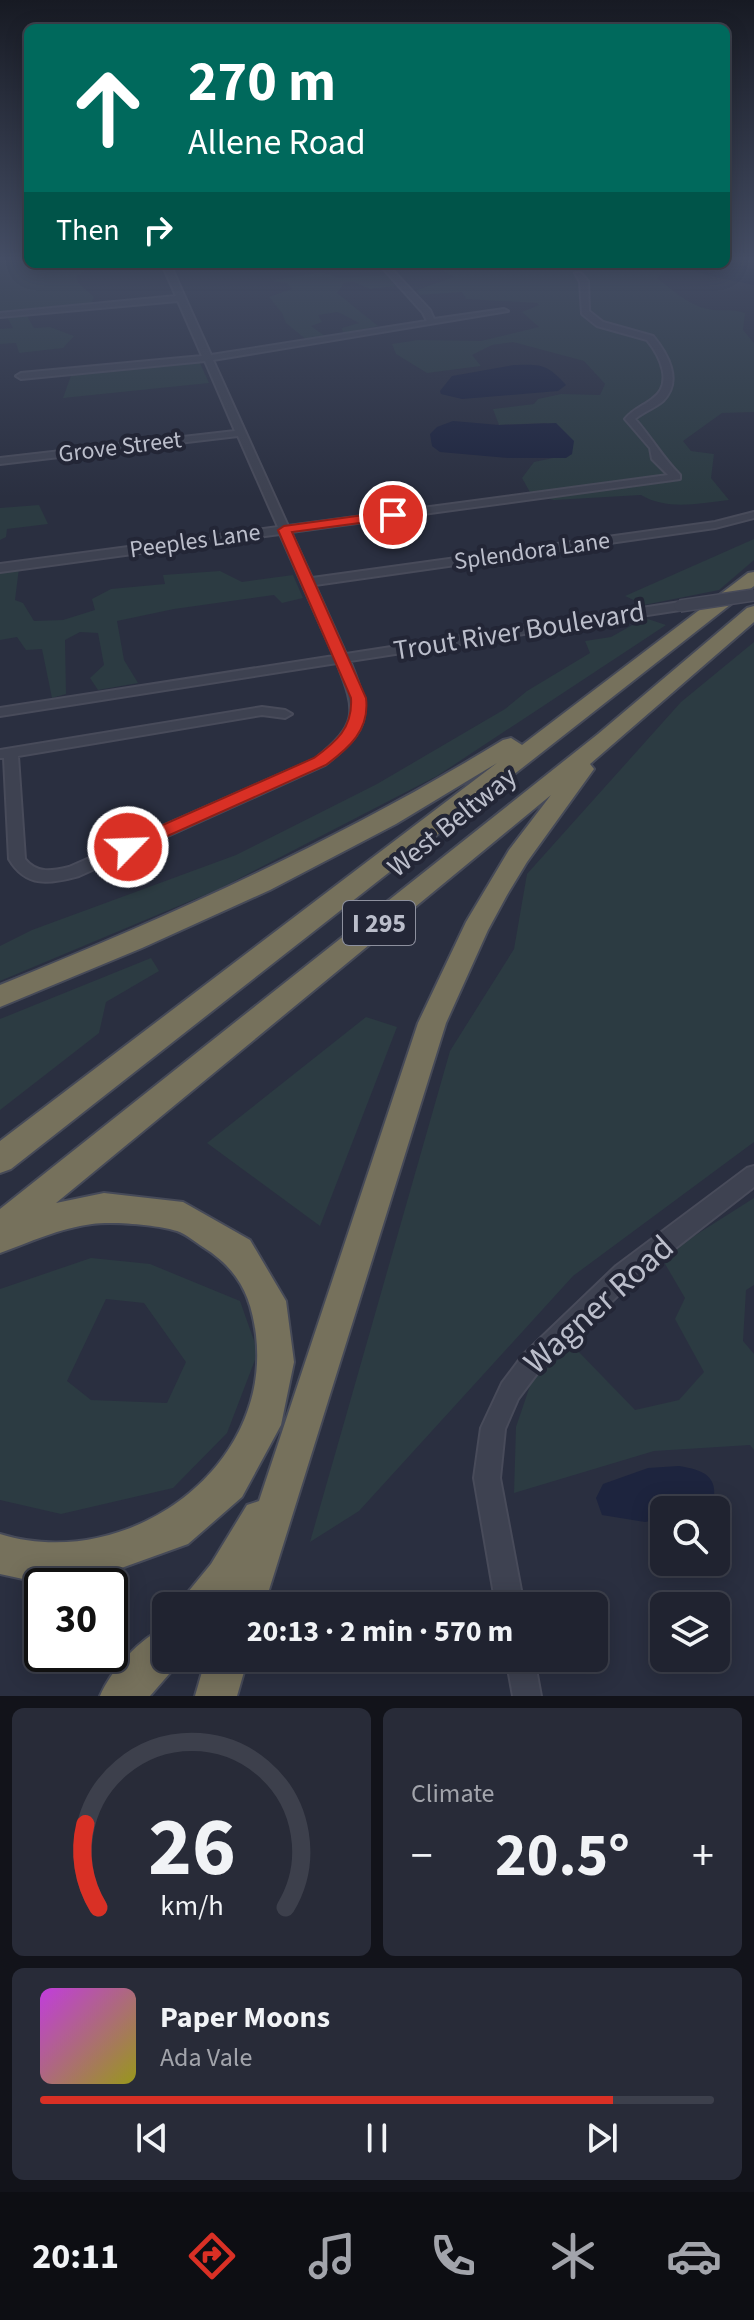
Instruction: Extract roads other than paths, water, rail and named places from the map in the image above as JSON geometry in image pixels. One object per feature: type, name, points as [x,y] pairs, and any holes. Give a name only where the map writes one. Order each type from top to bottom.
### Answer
[{"type":"highway","name":"West Beltway","points":[[0,1159],[754,577]]},
{"type":"highway","name":"West Beltway","points":[[0,1229],[606,739],[754,612]]},
{"type":"highway","points":[[0,996],[204,913],[325,854],[453,781],[622,677]]},
{"type":"highway","points":[[248,1592],[432,1023],[452,975],[518,856],[606,739]]},
{"type":"highway","points":[[0,1238],[70,1213],[102,1208],[134,1208],[182,1215],[228,1241],[242,1257],[261,1283],[278,1337],[274,1400],[263,1431],[235,1479],[186,1526],[132,1552],[69,1564],[19,1561],[0,1554]]},
{"type":"highway","points":[[214,1592],[281,1486]]},
{"type":"highway","points":[[121,1696],[152,1663]]},
{"type":"highway","points":[[216,1696],[223,1672]]},
{"type":"street","points":[[198,338],[342,659],[358,698],[360,713],[355,727],[341,746],[320,762],[73,872],[51,877],[30,874],[21,868],[17,859],[5,754],[262,711],[285,714]]},
{"type":"street","points":[[21,376],[207,358],[327,338]]},
{"type":"street","name":"Peeples Lane","points":[[0,568],[676,477],[656,457],[655,448],[626,418],[662,395],[668,376],[665,360],[650,338]]},
{"type":"street","name":"Grove Street","points":[[0,461],[240,433]]},
{"type":"street","name":"Splendora Lane","points":[[308,582],[715,525],[754,515]]},
{"type":"street","name":"Trout River Boulevard","points":[[0,712],[754,595]]},
{"type":"street","name":"Wagner Road","points":[[507,1592],[487,1478],[493,1428],[510,1391],[531,1363],[624,1274],[754,1175]]},
{"type":"street","points":[[523,1672],[527,1696]]},
{"type":"water","points":[[514,365],[543,367],[566,385],[558,391],[462,399],[441,394],[440,391],[452,376]]},
{"type":"water","points":[[453,421],[499,425],[556,423],[574,441],[572,454],[566,458],[508,458],[440,452],[432,446],[430,434],[437,427]]},
{"type":"water","points":[[679,1466],[702,1472],[714,1487],[714,1496],[650,1496],[650,1521],[645,1522],[602,1515],[596,1498],[603,1484],[648,1468]]}]
